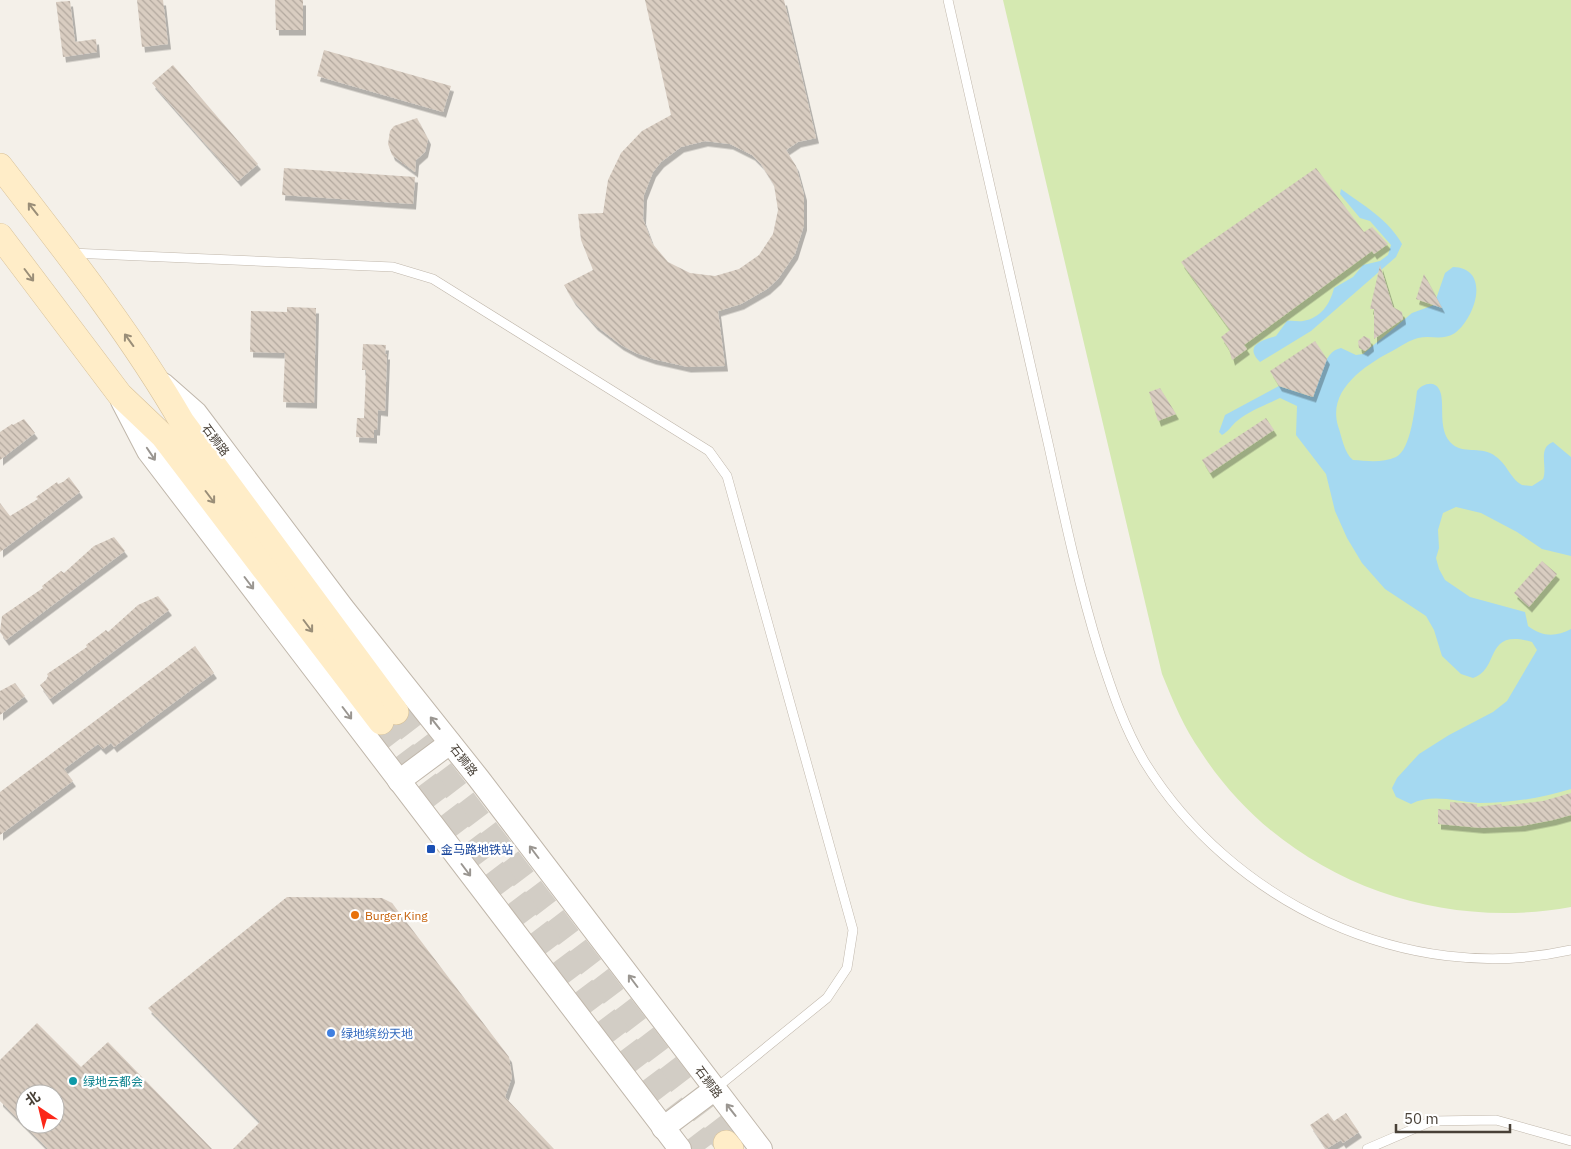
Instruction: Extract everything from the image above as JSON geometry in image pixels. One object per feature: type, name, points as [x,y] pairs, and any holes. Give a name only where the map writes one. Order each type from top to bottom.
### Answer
[{"type":"main road","name":"石狮路","points":[[0,166],[66,252],[157,379],[182,422],[389,717],[163,436],[120,395],[0,236]]},
{"type":"street","name":"石狮路","points":[[157,379],[196,413],[343,608],[450,743],[761,1149]]},
{"type":"street","name":"石狮路","points":[[120,395],[148,451],[680,1149]]},
{"type":"street","points":[[398,781],[450,743]]},
{"type":"street","points":[[663,1128],[715,1089]]},
{"type":"lane","points":[[948,0],[1083,600],[1117,706],[1133,740],[1161,786],[1200,833],[1246,874],[1297,907],[1352,933],[1412,950],[1472,957],[1534,956],[1571,950]]},
{"type":"lane","points":[[66,252],[394,267],[434,279],[709,451],[727,476],[853,930],[847,968],[827,998],[715,1089]]},
{"type":"lane","points":[[1367,1149],[1432,1121],[1496,1120],[1571,1141]]},
{"type":"green space","points":[[1003,0],[1571,0],[1571,907],[1518,913],[1464,911],[1412,902],[1362,885],[1315,862],[1272,831],[1234,795],[1195,743],[1179,714],[1162,674]]},
{"type":"water","points":[[1341,189],[1383,220],[1397,235],[1402,244],[1396,257],[1311,331],[1260,362],[1255,356],[1254,351],[1254,347],[1257,344],[1276,336],[1287,321],[1303,321],[1315,317],[1327,305],[1334,288],[1353,277],[1363,265],[1380,261],[1388,255],[1391,245],[1370,221],[1360,218],[1340,194]]},
{"type":"water","points":[[1453,267],[1465,269],[1472,275],[1476,284],[1474,305],[1463,326],[1455,333],[1446,337],[1423,337],[1412,340],[1362,370],[1344,389],[1338,400],[1336,413],[1338,426],[1345,449],[1353,460],[1380,461],[1396,457],[1401,453],[1409,437],[1417,391],[1425,385],[1431,384],[1437,386],[1441,394],[1444,429],[1450,442],[1459,448],[1485,451],[1496,456],[1522,485],[1532,486],[1543,479],[1545,449],[1553,442],[1571,457],[1571,556],[1542,549],[1517,532],[1481,513],[1456,507],[1443,513],[1438,530],[1439,548],[1436,558],[1445,580],[1470,597],[1525,612],[1528,626],[1544,634],[1560,633],[1571,629],[1571,789],[1514,801],[1479,803],[1428,799],[1411,804],[1396,797],[1392,788],[1397,778],[1419,754],[1449,735],[1493,712],[1507,701],[1537,650],[1532,642],[1517,639],[1506,640],[1499,645],[1482,673],[1473,678],[1461,674],[1442,656],[1434,630],[1426,616],[1385,589],[1362,563],[1347,538],[1335,511],[1326,474],[1296,435],[1297,406],[1280,398],[1247,414],[1222,435],[1219,432],[1225,415],[1279,386],[1313,397],[1322,368],[1335,350],[1341,348],[1356,355],[1363,354],[1412,313],[1434,305],[1445,273]]},
{"type":"building","points":[[137,0],[163,0],[168,44],[142,47]]},
{"type":"building","points":[[275,0],[303,0],[303,30],[276,30]]},
{"type":"building","points":[[645,0],[784,0],[816,138],[798,142],[786,150],[796,166],[804,195],[804,225],[795,254],[778,279],[767,289],[741,304],[718,311],[725,366],[688,367],[636,353],[621,345],[595,325],[573,300],[564,285],[593,270],[581,240],[578,214],[603,213],[608,180],[621,153],[642,131],[671,115]],"holes":[[[705,141],[730,144],[752,155],[761,164],[774,185],[778,210],[773,234],[759,255],[739,269],[715,276],[690,273],[668,262],[652,243],[643,219],[644,195],[653,172],[661,162],[681,147]]]},
{"type":"building","points":[[70,1],[75,42],[96,39],[97,52],[63,57],[56,2]]},
{"type":"building","points":[[324,50],[451,86],[443,112],[317,76]]},
{"type":"building","points":[[173,65],[258,164],[238,181],[152,83]]},
{"type":"building","points":[[417,118],[428,139],[425,152],[416,160],[415,172],[392,155],[388,144],[390,131],[394,126]]},
{"type":"building","points":[[284,168],[415,177],[413,204],[282,195]]},
{"type":"building","points":[[1316,168],[1364,232],[1372,227],[1388,244],[1374,254],[1372,251],[1244,345],[1247,349],[1232,360],[1229,349],[1221,337],[1230,330],[1181,262]]},
{"type":"building","points":[[1380,265],[1393,307],[1402,312],[1403,319],[1374,339],[1374,309],[1370,309]]},
{"type":"building","points":[[1424,274],[1442,308],[1416,299]]},
{"type":"building","points":[[287,307],[316,308],[314,403],[283,402],[285,353],[250,352],[251,311],[287,312]]},
{"type":"building","points":[[1364,336],[1370,339],[1371,346],[1365,351],[1359,348],[1358,341]]},
{"type":"building","points":[[1315,341],[1327,359],[1313,397],[1279,386],[1270,371]]},
{"type":"building","points":[[363,344],[386,345],[385,411],[378,410],[377,430],[374,430],[374,438],[356,437],[357,418],[364,418],[366,370],[362,370]]},
{"type":"building","points":[[1160,388],[1176,414],[1158,421],[1149,392]]},
{"type":"building","points":[[1266,418],[1274,430],[1210,473],[1202,460]]},
{"type":"building","points":[[24,419],[35,433],[0,460],[0,432]]},
{"type":"building","points":[[69,477],[80,492],[0,552],[0,503],[10,516],[38,499],[36,497],[57,482],[58,484],[63,482]]},
{"type":"building","points":[[114,537],[125,551],[6,640],[0,632],[2,616],[43,588],[42,586],[61,571],[64,573],[94,546]]},
{"type":"building","points":[[1542,561],[1557,574],[1529,607],[1514,593]]},
{"type":"building","points":[[158,596],[169,610],[50,699],[40,685],[46,680],[47,674],[87,647],[86,645],[106,630],[108,632],[138,605]]},
{"type":"building","points":[[195,646],[214,673],[114,747],[111,743],[103,749],[98,744],[64,769],[73,781],[0,835],[0,792]]},
{"type":"building","points":[[15,683],[25,696],[0,715],[0,691]]},
{"type":"building","points":[[1571,793],[1571,815],[1553,820],[1522,826],[1481,828],[1438,824],[1438,809],[1450,810],[1450,802],[1477,804],[1477,807],[1501,804],[1502,806],[1543,801]]},
{"type":"building","name":"绿地缤纷天地","points":[[287,897],[382,898],[392,903],[509,1057],[512,1077],[505,1097],[554,1149],[233,1149],[260,1122],[148,1008]]},
{"type":"building","name":"绿地云都会","points":[[37,1023],[81,1067],[108,1042],[212,1149],[48,1149],[33,1134],[65,1134],[65,1084],[15,1084],[15,1116],[0,1101],[0,1060]]},
{"type":"building","points":[[1328,1113],[1334,1121],[1346,1113],[1359,1132],[1343,1143],[1341,1140],[1326,1149],[1310,1125]]},
{"type":"tunnel","points":[[396,712],[726,1143]]},
{"type":"tunnel","points":[[381,722],[705,1149]]},
{"type":"place","name":"金马路地铁站","points":[[431,849]]},
{"type":"place","name":"Burger King","points":[[355,915]]},
{"type":"place","name":"绿地缤纷天地","points":[[331,1033]]},
{"type":"place","name":"绿地云都会","points":[[73,1081]]}]
